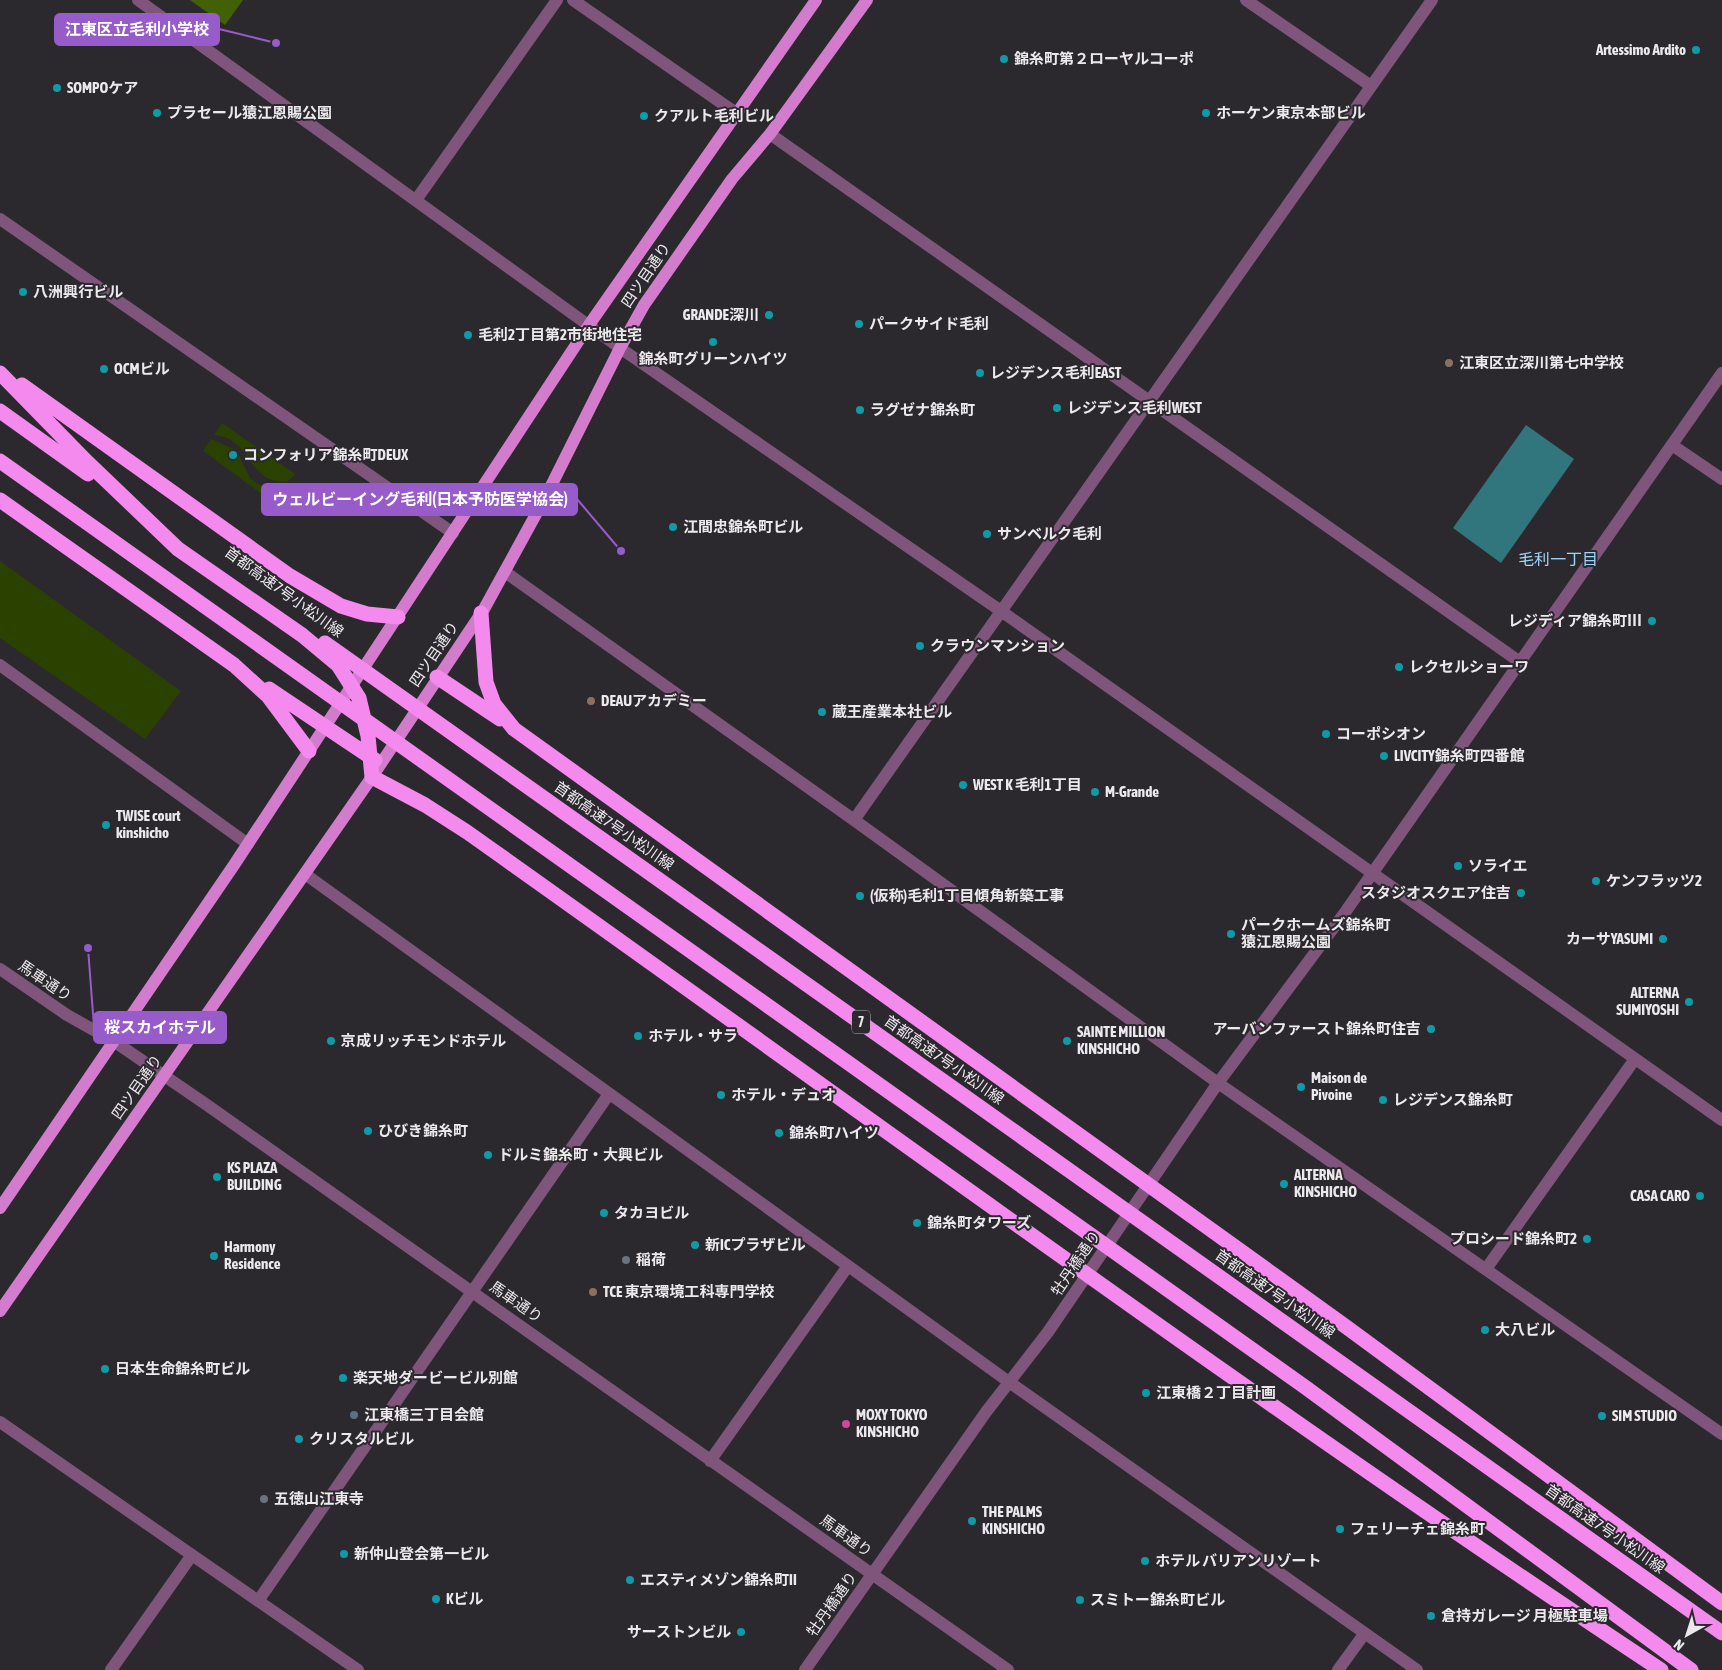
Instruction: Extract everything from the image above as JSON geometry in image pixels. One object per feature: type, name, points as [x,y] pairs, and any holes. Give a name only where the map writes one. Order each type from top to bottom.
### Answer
[{"type":"highway","points":[[0,371],[290,576],[342,606],[367,614],[398,617]]},
{"type":"highway","points":[[0,371],[86,461],[178,550],[302,635],[338,665],[359,698],[375,760],[372,777],[425,805],[467,832],[1284,1414],[1514,1573],[1661,1670]]},
{"type":"highway","name":"首都高速7号小松川線","points":[[0,411],[1722,1634]]},
{"type":"highway","points":[[0,461],[1305,1387],[1691,1670]]},
{"type":"highway","points":[[0,500],[234,665],[375,760]]},
{"type":"highway","points":[[482,613],[486,682],[494,704],[514,729]]},
{"type":"highway","points":[[234,665],[268,696],[309,751]]},
{"type":"highway","points":[[437,677],[514,729],[1353,1332],[1722,1603]]},
{"type":"main road","name":"四ツ目通り","points":[[0,1208],[115,1042],[248,844],[589,325],[816,0]]},
{"type":"main road","name":"四ツ目通り","points":[[375,760],[482,613],[644,305],[732,179],[770,134],[867,0]]},
{"type":"main road","name":"四ツ目通り","points":[[0,1311],[165,1077],[372,777]]},
{"type":"street","points":[[138,0],[620,348],[1001,611],[1722,1120]]},
{"type":"street","points":[[416,200],[557,0]]},
{"type":"street","points":[[573,0],[736,113]]},
{"type":"street","points":[[1246,0],[1371,86]]},
{"type":"street","points":[[854,820],[1432,0]]},
{"type":"street","points":[[770,134],[1520,662]]},
{"type":"street","points":[[0,219],[453,533]]},
{"type":"street","name":"牡丹橋通り","points":[[805,1670],[1009,1382],[1048,1332],[1218,1083],[1373,873],[1722,373]]},
{"type":"street","points":[[1672,445],[1722,479]]},
{"type":"street","points":[[505,572],[854,820],[1218,1083],[1722,1434]]},
{"type":"street","points":[[0,665],[248,844]]},
{"type":"street","points":[[305,874],[1009,1382],[1417,1670]]},
{"type":"street","name":"馬車通り","points":[[0,969],[68,1016],[115,1042],[472,1291],[1008,1670]]},
{"type":"street","points":[[1486,1268],[1635,1059]]},
{"type":"street","points":[[258,1601],[609,1094]]},
{"type":"street","points":[[710,1461],[848,1266]]},
{"type":"street","points":[[0,1422],[358,1670]]},
{"type":"street","points":[[111,1670],[192,1555]]},
{"type":"street","points":[[1338,1670],[1365,1634]]},
{"type":"green space","points":[[190,0],[243,0],[225,25]]},
{"type":"green space","points":[[222,423],[295,474],[288,481],[275,481],[265,477],[236,444],[227,438],[214,435]]},
{"type":"green space","points":[[211,439],[236,450],[250,478],[259,485],[288,490],[300,498],[289,514],[203,451]]},
{"type":"green space","points":[[0,561],[181,691],[145,739],[0,638]]},
{"type":"water","points":[[1526,425],[1574,459],[1501,563],[1453,528]]},
{"type":"place","name":"江東区立毛利小学校","points":[[276,43]]},
{"type":"place","name":"Artessimo Ardito","points":[[1696,50]]},
{"type":"place","name":"錦糸町第２ローヤルコーポ","points":[[1004,59]]},
{"type":"place","name":"SOMPOケア","points":[[57,88]]},
{"type":"place","name":"プラセール猿江恩賜公園","points":[[157,113]]},
{"type":"place","name":"ホーケン東京本部ビル","points":[[1206,113]]},
{"type":"place","name":"クアルト毛利ビル","points":[[644,116]]},
{"type":"place","name":"八洲興行ビル","points":[[23,292]]},
{"type":"place","name":"GRANDE深川","points":[[769,315]]},
{"type":"place","name":"パークサイド毛利","points":[[859,324]]},
{"type":"place","name":"毛利2丁目第2市街地住宅","points":[[468,335]]},
{"type":"place","name":"錦糸町グリーンハイツ","points":[[713,342]]},
{"type":"place","name":"江東区立深川第七中学校","points":[[1449,363]]},
{"type":"place","name":"OCMビル","points":[[104,369]]},
{"type":"place","name":"レジデンス毛利EAST","points":[[980,373]]},
{"type":"place","name":"レジデンス毛利WEST","points":[[1057,408]]},
{"type":"place","name":"ラグゼナ錦糸町","points":[[860,410]]},
{"type":"place","name":"コンフォリア錦糸町DEUX","points":[[233,455]]},
{"type":"place","name":"江間忠錦糸町ビル","points":[[673,527]]},
{"type":"place","name":"サンベルク毛利","points":[[987,534]]},
{"type":"place","name":"ウェルビーイング毛利(日本予防医学協会)","points":[[621,551]]},
{"type":"place","name":"レジディア錦糸町Ⅲ","points":[[1652,621]]},
{"type":"place","name":"クラウンマンション","points":[[920,646]]},
{"type":"place","name":"レクセルショーワ","points":[[1399,667]]},
{"type":"place","name":"DEAUアカデミー","points":[[591,701]]},
{"type":"place","name":"蔵王産業本社ビル","points":[[822,712]]},
{"type":"place","name":"コーポシオン","points":[[1326,734]]},
{"type":"place","name":"LIVCITY錦糸町四番館","points":[[1384,756]]},
{"type":"place","name":"WEST K 毛利1丁目","points":[[963,785]]},
{"type":"place","name":"M-Grande","points":[[1095,792]]},
{"type":"place","name":"TWISE court kinshicho","points":[[106,825]]},
{"type":"place","name":"ソライエ","points":[[1458,866]]},
{"type":"place","name":"ケンフラッツ2","points":[[1596,881]]},
{"type":"place","name":"スタジオスクエア住吉","points":[[1521,893]]},
{"type":"place","name":"(仮称)毛利1丁目傾角新築工事","points":[[860,896]]},
{"type":"place","name":"パークホームズ錦糸町 猿江恩賜公園","points":[[1231,934]]},
{"type":"place","name":"カーサYASUMI","points":[[1663,939]]},
{"type":"place","name":"桜スカイホテル","points":[[88,948]]},
{"type":"place","name":"ALTERNA SUMIYOSHI","points":[[1689,1002]]},
{"type":"place","name":"アーバンファースト錦糸町住吉","points":[[1431,1029]]},
{"type":"place","name":"ホテル・サラ","points":[[638,1036]]},
{"type":"place","name":"京成リッチモンドホテル","points":[[331,1041]]},
{"type":"place","name":"SAINTE MILLION KINSHICHO","points":[[1067,1041]]},
{"type":"place","name":"Maison de Pivoine","points":[[1301,1087]]},
{"type":"place","name":"ホテル・デュオ","points":[[721,1095]]},
{"type":"place","name":"レジデンス錦糸町","points":[[1383,1100]]},
{"type":"place","name":"ひびき錦糸町","points":[[368,1131]]},
{"type":"place","name":"錦糸町ハイツ","points":[[779,1133]]},
{"type":"place","name":"ドルミ錦糸町・大興ビル","points":[[488,1155]]},
{"type":"place","name":"KS PLAZA BUILDING","points":[[217,1177]]},
{"type":"place","name":"ALTERNA KINSHICHO","points":[[1284,1184]]},
{"type":"place","name":"CASA CARO","points":[[1700,1196]]},
{"type":"place","name":"タカヨビル","points":[[604,1213]]},
{"type":"place","name":"錦糸町タワーズ","points":[[917,1223]]},
{"type":"place","name":"プロシード錦糸町2","points":[[1587,1239]]},
{"type":"place","name":"新ICプラザビル","points":[[695,1245]]},
{"type":"place","name":"Harmony Residence","points":[[214,1256]]},
{"type":"place","name":"稲荷","points":[[626,1260]]},
{"type":"place","name":"TCE 東京環境工科専門学校","points":[[593,1292]]},
{"type":"place","name":"大八ビル","points":[[1485,1330]]},
{"type":"place","name":"日本生命錦糸町ビル","points":[[105,1369]]},
{"type":"place","name":"楽天地ダービービル別館","points":[[343,1378]]},
{"type":"place","name":"江東橋２丁目計画","points":[[1146,1393]]},
{"type":"place","name":"江東橋三丁目会館","points":[[354,1415]]},
{"type":"place","name":"SIM STUDIO","points":[[1602,1416]]},
{"type":"place","name":"MOXY TOKYO KINSHICHO","points":[[846,1424]]},
{"type":"place","name":"クリスタルビル","points":[[299,1439]]},
{"type":"place","name":"五徳山江東寺","points":[[264,1499]]},
{"type":"place","name":"THE PALMS KINSHICHO","points":[[972,1521]]},
{"type":"place","name":"フェリーチェ錦糸町","points":[[1340,1529]]},
{"type":"place","name":"新仲山登会第一ビル","points":[[344,1554]]},
{"type":"place","name":"ホテル バリアンリゾート","points":[[1145,1561]]},
{"type":"place","name":"エスティメゾン錦糸町II","points":[[630,1580]]},
{"type":"place","name":"Kビル","points":[[436,1599]]},
{"type":"place","name":"スミトー錦糸町ビル","points":[[1080,1600]]},
{"type":"place","name":"倉持ガレージ 月極駐車場","points":[[1431,1616]]},
{"type":"place","name":"サーストンビル","points":[[741,1632]]},
{"type":"district","name":"毛利一丁目","points":[[1558,559]]}]
